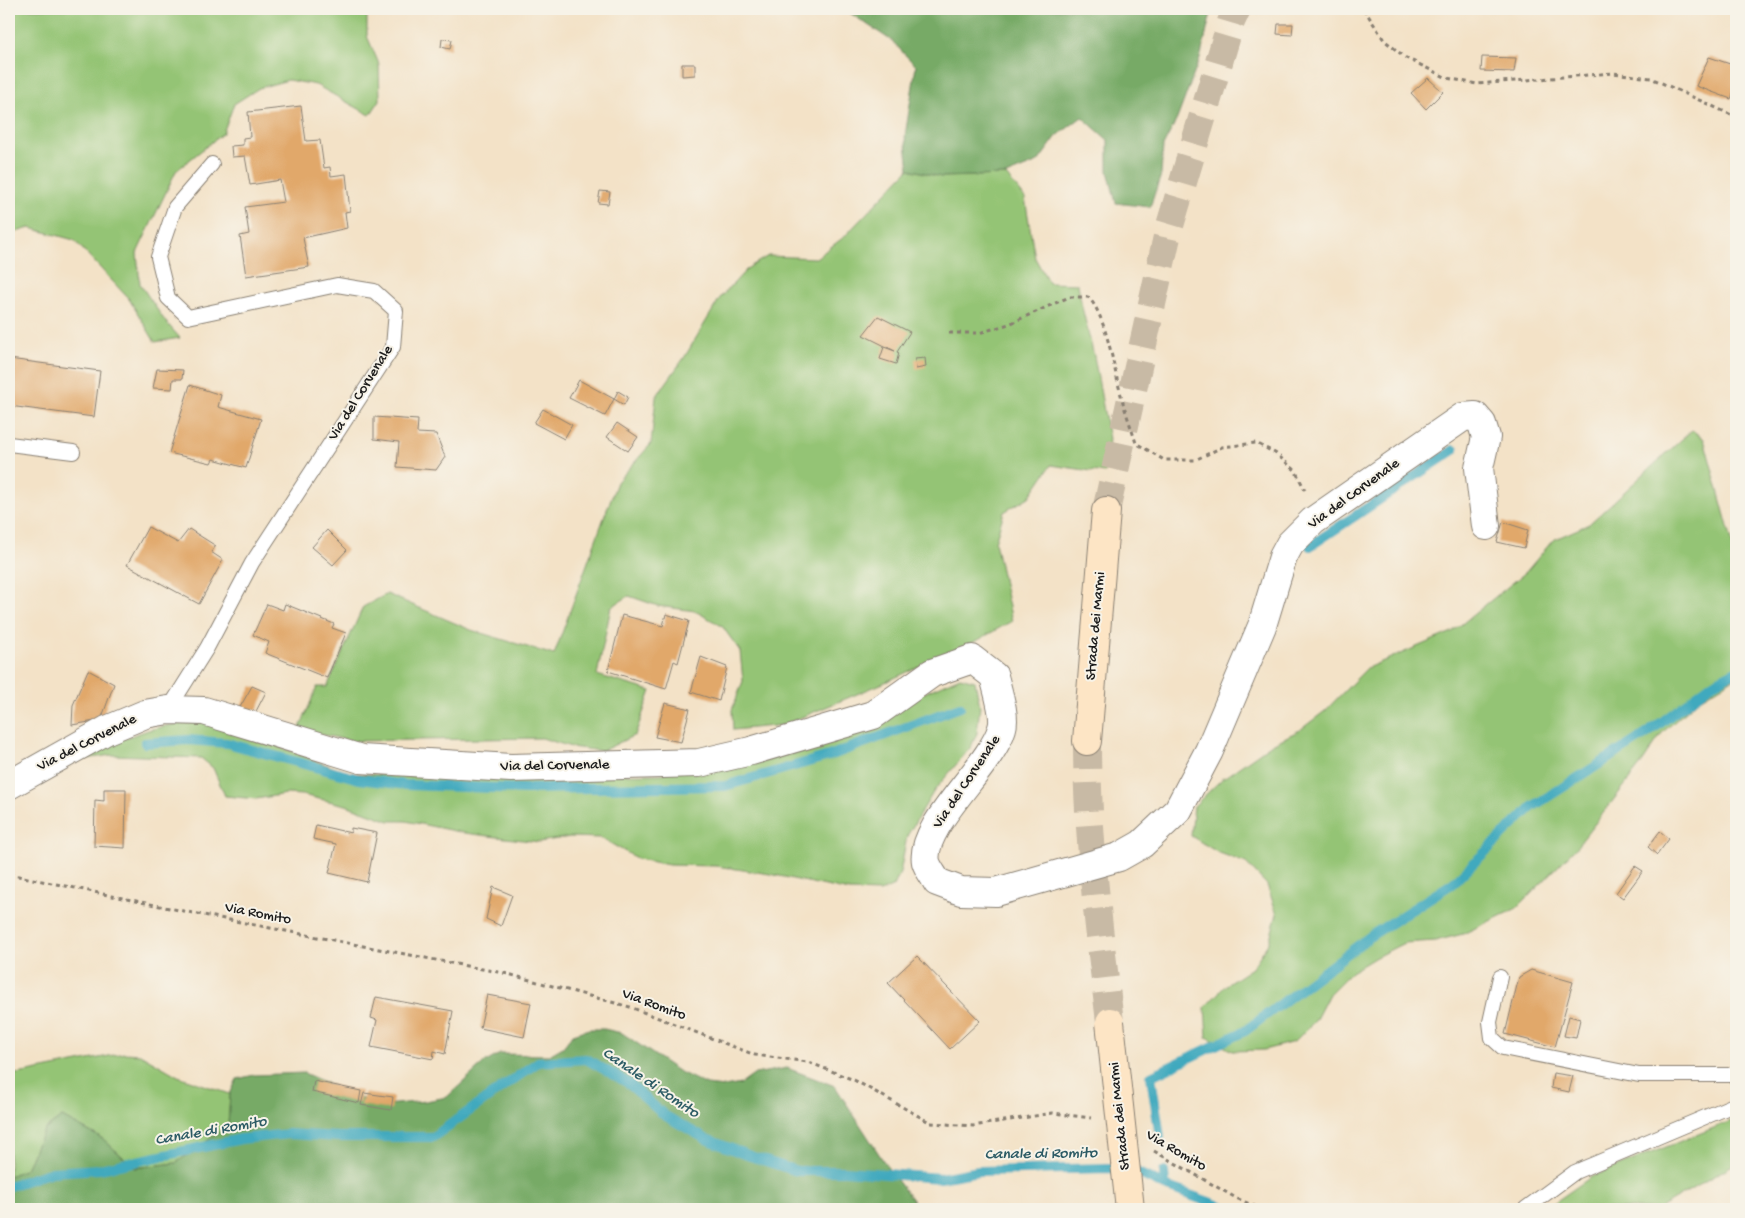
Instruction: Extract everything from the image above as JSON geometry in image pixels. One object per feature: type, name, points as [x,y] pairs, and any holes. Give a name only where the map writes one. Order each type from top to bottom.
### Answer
[{"type":"main road","name":"Strada dei Marmi","points":[[1087,741],[1106,511]]},
{"type":"main road","name":"Strada dei Marmi","points":[[1110,1022],[1130,1209]]},
{"type":"street","name":"Via del Corvenale","points":[[9,785],[107,730],[145,714],[168,710],[204,711],[361,759],[511,768],[699,763],[750,751],[873,715],[932,673],[972,660],[994,676],[1003,726],[993,748],[944,815],[927,844],[926,863],[937,882],[961,891],[996,892],[1119,857],[1142,844],[1178,810],[1209,751],[1262,626],[1283,557],[1290,544],[1313,521],[1463,417],[1475,416],[1482,424],[1486,437],[1480,468],[1486,526]]},
{"type":"lane","name":"Via del Corvenale","points":[[168,710],[206,648],[252,563],[393,347],[396,311],[374,291],[337,285],[188,317],[168,298],[158,257],[175,207],[212,164]]},
{"type":"lane","points":[[9,444],[73,452]]},
{"type":"lane","points":[[1500,976],[1490,1022],[1492,1038],[1503,1048],[1639,1075],[1736,1075]]},
{"type":"lane","points":[[1525,1209],[1574,1172],[1736,1104]]},
{"type":"path","points":[[1364,9],[1384,40],[1391,46],[1406,58],[1447,78],[1477,84],[1613,73],[1651,78],[1736,117]]},
{"type":"path","points":[[949,333],[979,333],[1009,324],[1069,296],[1088,296],[1094,303],[1110,349],[1136,443],[1164,460],[1194,460],[1222,447],[1256,443],[1275,453],[1294,470],[1306,493],[1313,521]]},
{"type":"path","name":"Via Romito","points":[[9,874],[508,974],[630,1007],[755,1055],[808,1062],[854,1080],[931,1123],[973,1126],[1053,1113],[1097,1118]]},
{"type":"path","name":"Via Romito","points":[[1149,1148],[1236,1198],[1261,1209]]},
{"type":"green space","points":[[9,9],[367,9],[367,36],[379,64],[380,100],[370,115],[316,85],[288,80],[259,88],[234,104],[223,133],[176,171],[137,253],[140,284],[165,321],[180,338],[155,342],[129,299],[74,240],[30,228],[9,234]]},
{"type":"green space","points":[[844,9],[1212,9],[1201,55],[1177,119],[1163,146],[1161,175],[1150,207],[1116,203],[1108,171],[1108,140],[1082,117],[1057,136],[1038,162],[1006,175],[941,177],[909,169],[905,136],[916,66],[892,41]]},
{"type":"green space","points":[[909,169],[941,177],[1006,175],[1025,198],[1035,258],[1049,283],[1078,284],[1094,356],[1109,439],[1105,473],[1051,465],[1029,497],[1004,512],[995,542],[1012,621],[978,640],[881,684],[783,725],[733,730],[732,710],[743,681],[740,651],[722,626],[695,611],[658,606],[629,596],[611,607],[597,675],[651,691],[635,735],[602,751],[571,747],[542,738],[353,741],[299,730],[317,687],[327,687],[363,607],[387,594],[471,630],[554,655],[617,482],[651,444],[656,397],[684,358],[720,298],[748,268],[768,256],[816,258],[844,237]]},
{"type":"green space","points":[[1692,430],[1704,439],[1736,556],[1736,677],[1698,700],[1662,733],[1640,766],[1575,849],[1517,908],[1463,934],[1435,941],[1404,943],[1351,972],[1329,994],[1315,1021],[1294,1042],[1264,1050],[1232,1051],[1207,1037],[1205,1007],[1226,985],[1252,968],[1269,942],[1277,914],[1267,885],[1246,863],[1217,852],[1191,836],[1194,806],[1222,779],[1272,744],[1300,730],[1325,711],[1367,668],[1452,632],[1526,572],[1553,540],[1589,524]]},
{"type":"green space","points":[[960,677],[975,681],[980,706],[977,733],[971,747],[934,791],[907,836],[900,873],[894,886],[880,892],[849,891],[770,874],[716,866],[669,865],[638,859],[601,838],[570,837],[539,842],[464,833],[406,821],[389,821],[346,805],[302,795],[286,794],[256,799],[225,796],[213,768],[201,758],[112,755],[78,760],[96,748],[148,730],[188,721],[218,723],[348,773],[403,776],[661,774],[924,693]]},
{"type":"green space","points":[[589,1029],[604,1029],[622,1033],[678,1071],[707,1085],[724,1087],[741,1084],[755,1074],[787,1068],[835,1086],[888,1168],[919,1209],[9,1209],[9,1176],[26,1169],[44,1130],[62,1117],[103,1139],[135,1168],[176,1163],[228,1126],[230,1094],[237,1079],[254,1075],[304,1073],[367,1101],[385,1105],[426,1101],[447,1097],[484,1063],[500,1054],[549,1055],[563,1047],[573,1034]]},
{"type":"green space","points":[[124,1053],[140,1054],[178,1076],[230,1094],[228,1126],[176,1163],[135,1168],[103,1139],[62,1117],[44,1130],[26,1169],[9,1176],[9,1072],[18,1074]]},
{"type":"green space","points":[[1736,1119],[1736,1163],[1658,1209],[1545,1209],[1591,1177]]},
{"type":"building","points":[[1278,24],[1293,24],[1292,35],[1277,34]]},
{"type":"building","points":[[442,39],[452,40],[450,49],[441,47]]},
{"type":"building","points":[[1482,57],[1516,58],[1514,72],[1481,71]]},
{"type":"building","points":[[1709,57],[1736,66],[1736,85],[1731,99],[1696,86]]},
{"type":"building","points":[[682,64],[695,64],[695,75],[682,76]]},
{"type":"building","points":[[1428,78],[1443,92],[1426,109],[1411,93]]},
{"type":"building","points":[[301,106],[306,141],[320,140],[324,168],[330,167],[331,176],[346,174],[350,211],[345,212],[347,228],[303,238],[309,267],[246,276],[240,236],[249,234],[245,207],[284,202],[280,180],[250,185],[245,156],[232,157],[231,146],[243,145],[243,138],[250,137],[248,112]]},
{"type":"building","points":[[600,191],[610,192],[608,204],[598,203]]},
{"type":"building","points":[[878,316],[910,332],[897,352],[899,353],[896,364],[880,359],[884,347],[895,351],[863,335]]},
{"type":"building","points":[[925,358],[926,367],[916,369],[915,359]]},
{"type":"building","points":[[9,359],[100,371],[94,417],[9,406]]},
{"type":"building","points":[[157,369],[183,370],[182,379],[173,379],[172,389],[153,388]]},
{"type":"building","points":[[579,380],[614,399],[605,416],[569,398]]},
{"type":"building","points":[[190,385],[221,395],[218,407],[261,419],[246,468],[213,459],[211,463],[169,453]]},
{"type":"building","points":[[618,391],[628,397],[624,405],[614,399]]},
{"type":"building","points":[[543,409],[572,425],[564,439],[534,423]]},
{"type":"building","points":[[374,417],[418,420],[417,433],[436,434],[445,457],[436,470],[397,467],[399,442],[374,439]]},
{"type":"building","points":[[617,423],[638,437],[628,451],[607,437]]},
{"type":"building","points":[[1503,522],[1528,530],[1524,548],[1497,542]]},
{"type":"building","points":[[148,527],[178,543],[189,529],[216,546],[211,552],[223,560],[199,604],[127,565]]},
{"type":"building","points":[[327,530],[347,550],[333,565],[312,547]]},
{"type":"building","points":[[267,604],[283,610],[285,604],[334,624],[332,628],[346,633],[327,678],[265,653],[269,642],[253,635]]},
{"type":"building","points":[[666,614],[689,621],[678,663],[674,661],[666,689],[608,671],[622,615],[663,626]]},
{"type":"building","points":[[701,657],[727,667],[719,701],[691,692]]},
{"type":"building","points":[[88,670],[114,684],[101,720],[72,725],[73,705]]},
{"type":"building","points":[[252,686],[266,692],[253,717],[239,709]]},
{"type":"building","points":[[665,703],[690,709],[681,742],[655,737]]},
{"type":"building","points":[[104,789],[126,789],[125,848],[94,846],[95,800],[104,801]]},
{"type":"building","points":[[316,825],[351,833],[351,828],[377,833],[367,882],[329,873],[336,844],[313,839]]},
{"type":"building","points":[[1660,831],[1669,839],[1657,855],[1648,847]]},
{"type":"building","points":[[1635,866],[1643,871],[1623,898],[1616,893]]},
{"type":"building","points":[[493,887],[512,895],[501,926],[486,919]]},
{"type":"building","points":[[917,956],[980,1021],[950,1049],[888,983]]},
{"type":"building","points":[[1531,970],[1573,982],[1555,1047],[1505,1034],[1519,977]]},
{"type":"building","points":[[487,995],[531,1003],[524,1037],[480,1028]]},
{"type":"building","points":[[376,997],[453,1011],[445,1054],[434,1051],[433,1059],[371,1047],[377,1020],[371,1018]]},
{"type":"building","points":[[1569,1016],[1580,1019],[1576,1038],[1564,1036]]},
{"type":"building","points":[[1553,1073],[1573,1076],[1569,1092],[1551,1088]]},
{"type":"building","points":[[314,1081],[361,1091],[359,1103],[312,1092]]},
{"type":"building","points":[[364,1093],[393,1097],[391,1110],[361,1105]]},
{"type":"waterway","points":[[1310,546],[1454,450]]},
{"type":"waterway","points":[[1160,1137],[1151,1076],[1245,1031],[1372,935],[1453,883],[1532,807],[1645,735],[1713,683],[1736,671]]},
{"type":"waterway","points":[[145,743],[188,740],[227,743],[359,779],[406,785],[526,789],[725,786],[829,756],[960,707]]},
{"type":"waterway","name":"Canale di Romito","points":[[9,1186],[52,1172],[100,1169],[241,1139],[289,1134],[338,1137],[433,1137],[538,1062],[586,1059],[628,1083],[664,1115],[706,1139],[797,1171],[845,1171],[940,1178],[979,1171],[1110,1168],[1134,1171],[1165,1186],[1228,1209]]},
{"type":"waterway","points":[[1164,1172],[1165,1186]]},
{"type":"tunnel","points":[[1106,511],[1168,232],[1231,22],[1237,9]]},
{"type":"tunnel","points":[[1087,741],[1091,847],[1110,1022]]}]
